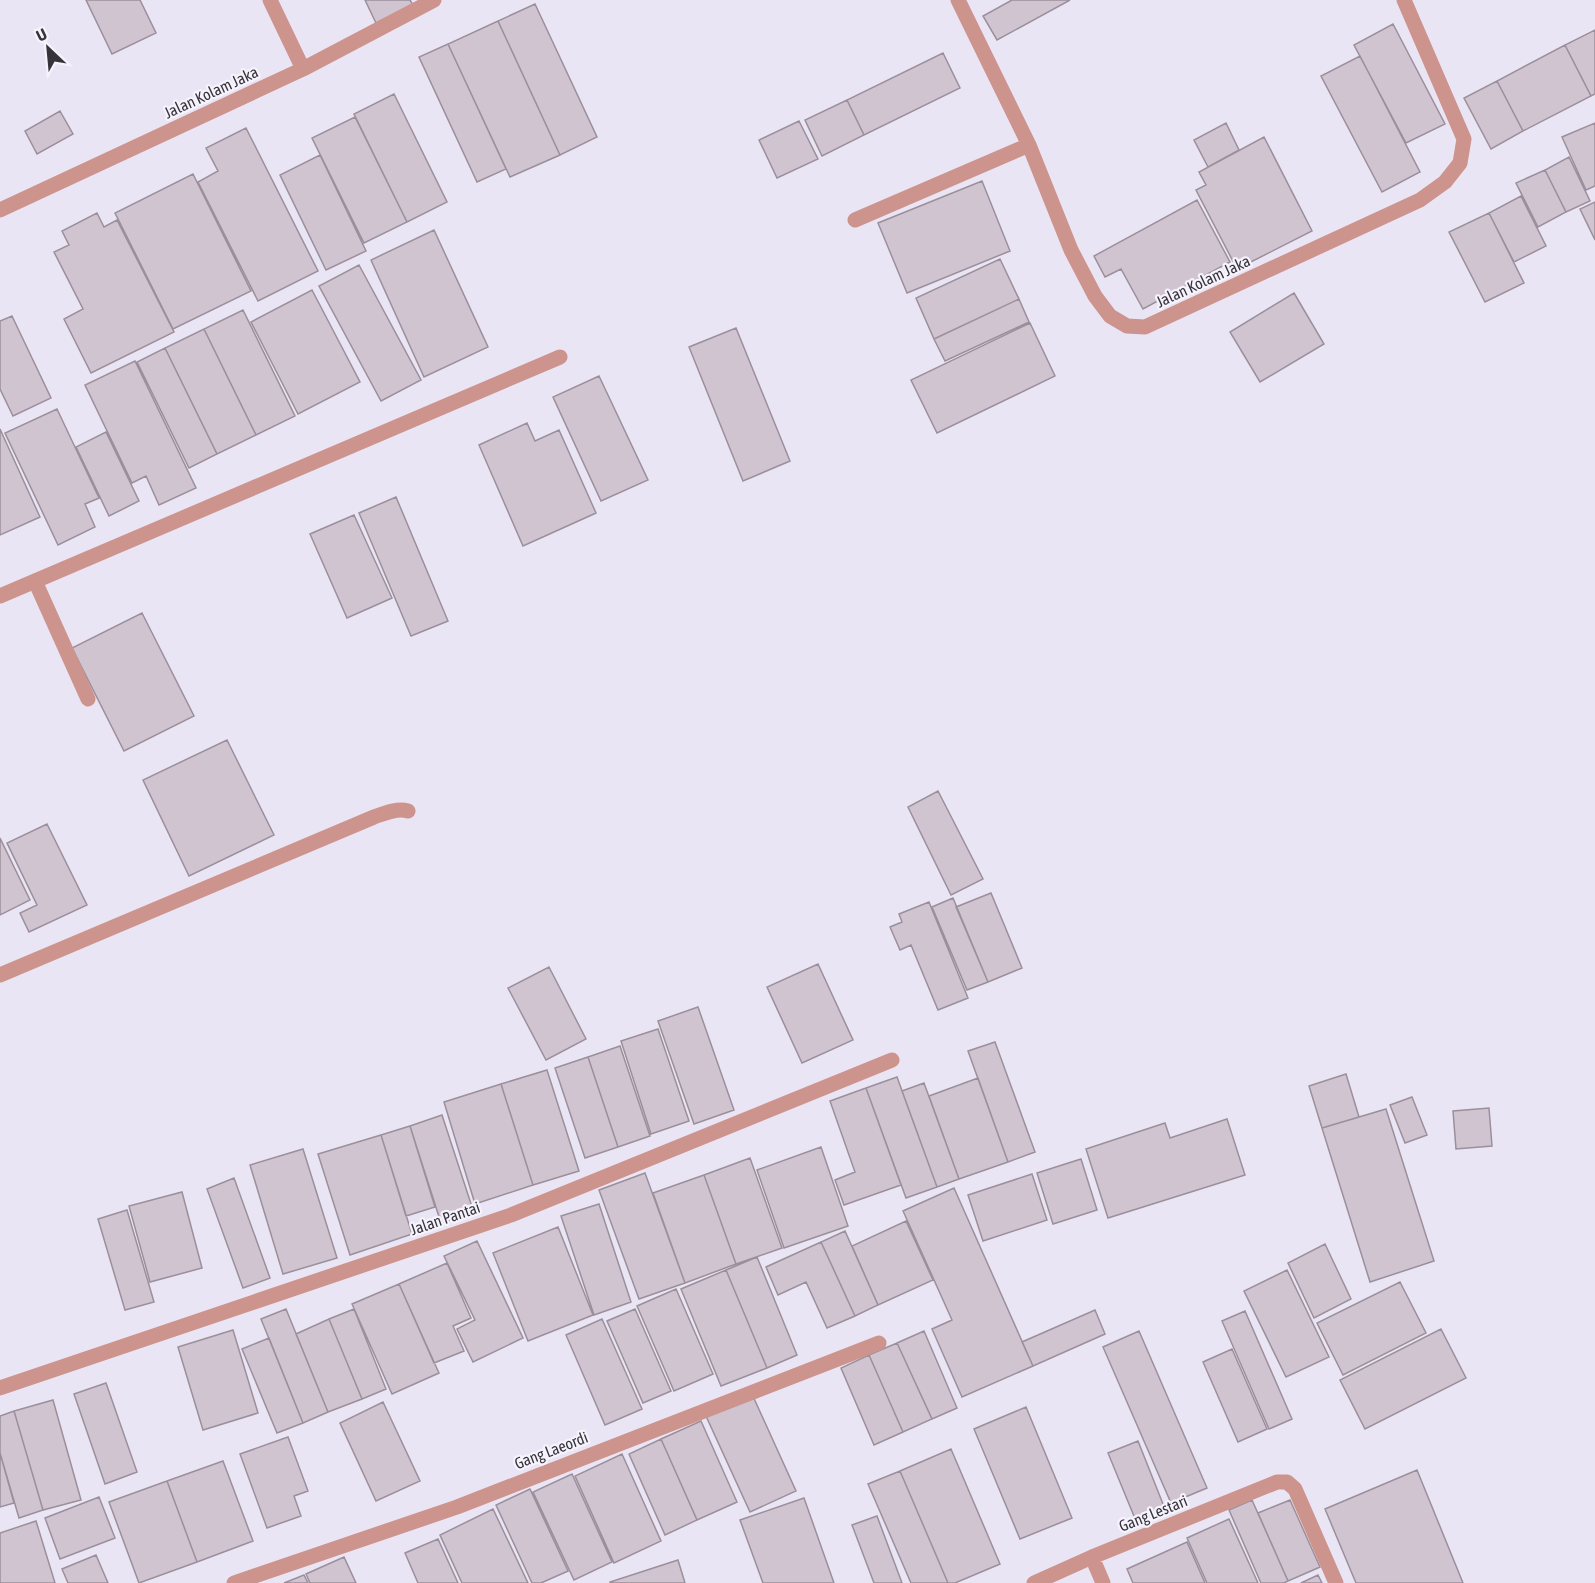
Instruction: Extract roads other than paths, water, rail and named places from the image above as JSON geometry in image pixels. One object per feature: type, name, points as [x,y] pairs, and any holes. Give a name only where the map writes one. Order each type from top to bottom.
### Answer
[{"type":"street","points":[[270,0],[303,69]]},
{"type":"street","name":"Jalan Kolam Jaka","points":[[0,210],[303,69],[434,0]]},
{"type":"street","name":"Jalan Kolam Jaka","points":[[958,0],[1029,145],[1071,250],[1095,296],[1110,316],[1127,326],[1145,327],[1420,200],[1445,182],[1460,163],[1464,139],[1404,0]]},
{"type":"street","points":[[855,220],[1029,145]]},
{"type":"street","points":[[0,596],[560,357]]},
{"type":"street","points":[[35,580],[88,699]]},
{"type":"street","points":[[0,975],[374,817],[390,811],[403,809],[408,811]]},
{"type":"street","name":"Jalan Pantai","points":[[0,1388],[511,1215],[892,1060]]},
{"type":"street","name":"Gang Laeordi","points":[[234,1583],[457,1507],[879,1342]]},
{"type":"street","name":"Gang Lestari","points":[[1034,1583],[1276,1482],[1287,1482],[1295,1489],[1336,1583]]},
{"type":"street","points":[[1092,1557],[1103,1583]]}]
